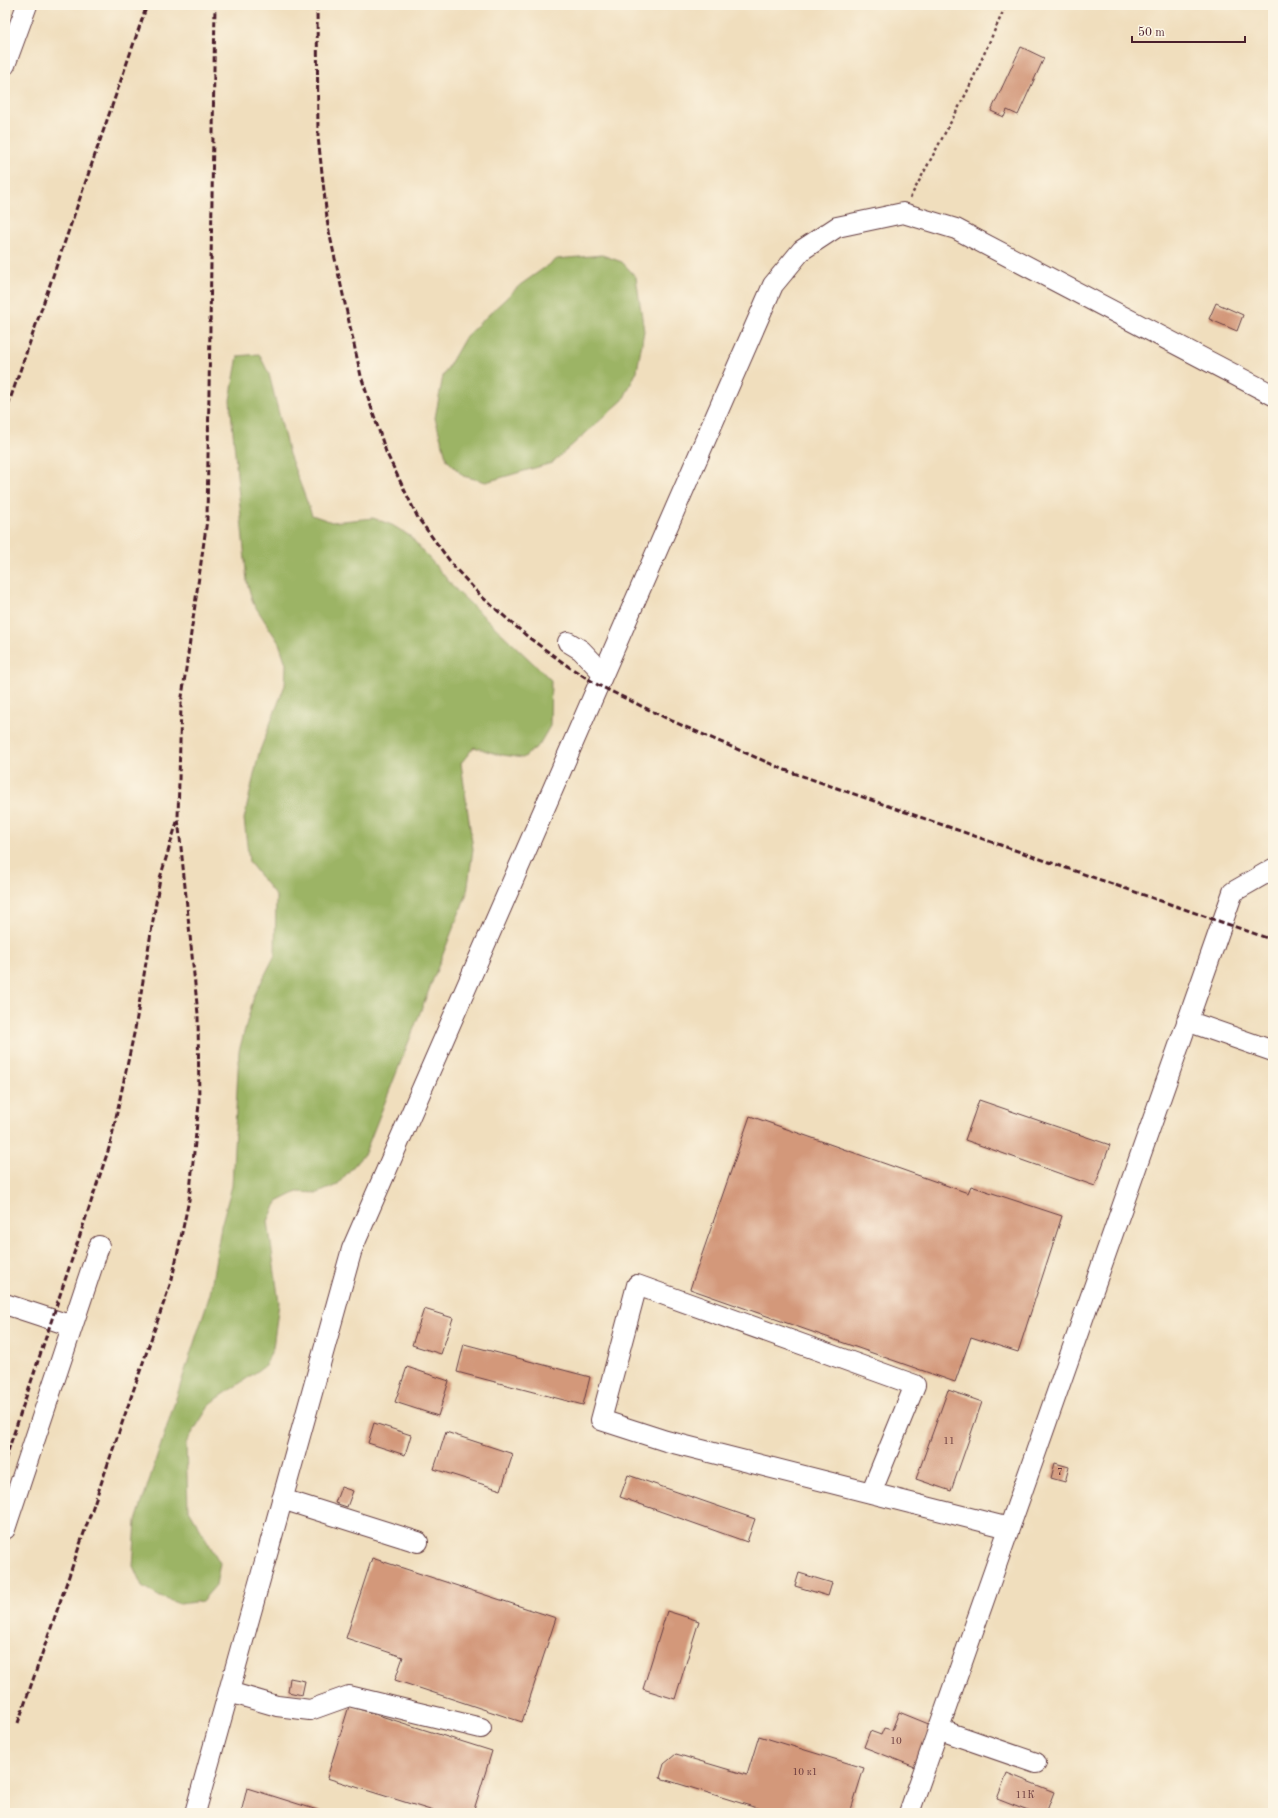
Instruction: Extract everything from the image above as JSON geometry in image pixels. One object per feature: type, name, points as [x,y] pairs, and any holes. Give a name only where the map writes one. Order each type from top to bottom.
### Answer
[{"type":"street","points":[[5,65],[27,5]]},
{"type":"street","points":[[195,1813],[352,1249],[773,286],[802,250],[837,227],[903,213],[956,229],[1273,395]]},
{"type":"street","points":[[568,642],[581,650],[603,673]]},
{"type":"street","points":[[908,1813],[1233,892],[1273,869]]},
{"type":"street","points":[[1187,1021],[1273,1051]]},
{"type":"street","points":[[5,1529],[99,1246]]},
{"type":"street","points":[[871,1493],[915,1384],[637,1285],[601,1420],[666,1441],[1008,1528]]},
{"type":"street","points":[[5,1304],[72,1326]]},
{"type":"street","points":[[282,1500],[418,1542]]},
{"type":"street","points":[[229,1692],[277,1706],[310,1710],[349,1696],[481,1728]]},
{"type":"street","points":[[938,1729],[1036,1763]]},
{"type":"path","points":[[903,213],[967,92],[1006,5]]},
{"type":"green space","points":[[602,255],[622,262],[636,277],[644,331],[637,371],[623,400],[552,463],[486,482],[463,476],[447,460],[435,418],[443,376],[466,336],[520,285],[557,259]]},
{"type":"green space","points":[[259,354],[269,374],[289,454],[312,515],[332,522],[373,518],[392,525],[410,536],[458,592],[551,680],[550,726],[539,745],[523,758],[496,754],[474,747],[461,763],[473,849],[467,893],[365,1153],[337,1185],[318,1193],[297,1192],[277,1202],[268,1221],[279,1303],[273,1348],[265,1366],[211,1403],[186,1443],[188,1508],[220,1563],[216,1585],[202,1601],[180,1604],[160,1597],[142,1586],[133,1566],[136,1521],[210,1294],[221,1226],[232,1186],[239,1051],[254,996],[275,955],[276,896],[249,862],[244,819],[259,753],[285,685],[286,664],[279,643],[253,603],[247,582],[230,400],[238,356]]},
{"type":"building","points":[[1021,47],[1044,58],[1018,115],[1007,110],[1004,117],[991,111]]},
{"type":"building","points":[[1216,303],[1243,315],[1237,331],[1209,319]]},
{"type":"building","points":[[979,1100],[1110,1145],[1095,1186],[965,1140]]},
{"type":"building","points":[[750,1116],[968,1193],[971,1186],[1062,1216],[1018,1352],[971,1337],[955,1382],[690,1289]]},
{"type":"building","points":[[424,1309],[453,1318],[441,1354],[412,1345]]},
{"type":"building","points":[[464,1344],[590,1377],[583,1405],[457,1372]]},
{"type":"building","points":[[407,1367],[449,1381],[438,1416],[395,1402]]},
{"type":"building","points":[[948,1390],[982,1402],[951,1491],[916,1479]]},
{"type":"building","points":[[374,1423],[411,1435],[405,1455],[368,1443]]},
{"type":"building","points":[[446,1432],[513,1454],[501,1490],[434,1469]]},
{"type":"building","points":[[1055,1463],[1069,1467],[1065,1482],[1051,1478]]},
{"type":"building","points":[[628,1475],[755,1519],[747,1542],[620,1497]]},
{"type":"building","points":[[341,1487],[353,1491],[347,1507],[335,1503]]},
{"type":"building","points":[[372,1558],[556,1618],[522,1722],[395,1680],[403,1657],[346,1638]]},
{"type":"building","points":[[799,1573],[832,1583],[828,1596],[795,1586]]},
{"type":"building","points":[[667,1611],[699,1621],[675,1699],[643,1689]]},
{"type":"building","points":[[290,1678],[305,1681],[302,1695],[288,1692]]},
{"type":"building","points":[[349,1706],[492,1751],[473,1813],[440,1813],[327,1778]]},
{"type":"building","points":[[899,1712],[931,1725],[915,1767],[864,1747],[870,1731],[881,1735],[884,1728],[892,1730]]},
{"type":"building","points":[[759,1736],[864,1768],[850,1813],[773,1813],[660,1778],[664,1764],[676,1754],[747,1775]]},
{"type":"building","points":[[1007,1773],[1054,1792],[1046,1813],[1033,1813],[997,1799]]},
{"type":"building","points":[[247,1788],[327,1813],[241,1813]]},
{"type":"railway","points":[[5,414],[147,5]]},
{"type":"railway","points":[[18,1723],[172,1279],[189,1200],[199,1104],[198,1014],[178,818],[181,704],[207,520],[215,5]]},
{"type":"railway","points":[[317,5],[318,137],[328,227],[361,376],[386,452],[418,518],[455,568],[482,597],[528,637],[569,667],[598,685],[672,721],[785,770],[1273,940]]},
{"type":"railway","points":[[5,1460],[110,1145],[135,1029],[160,878],[177,822]]}]
